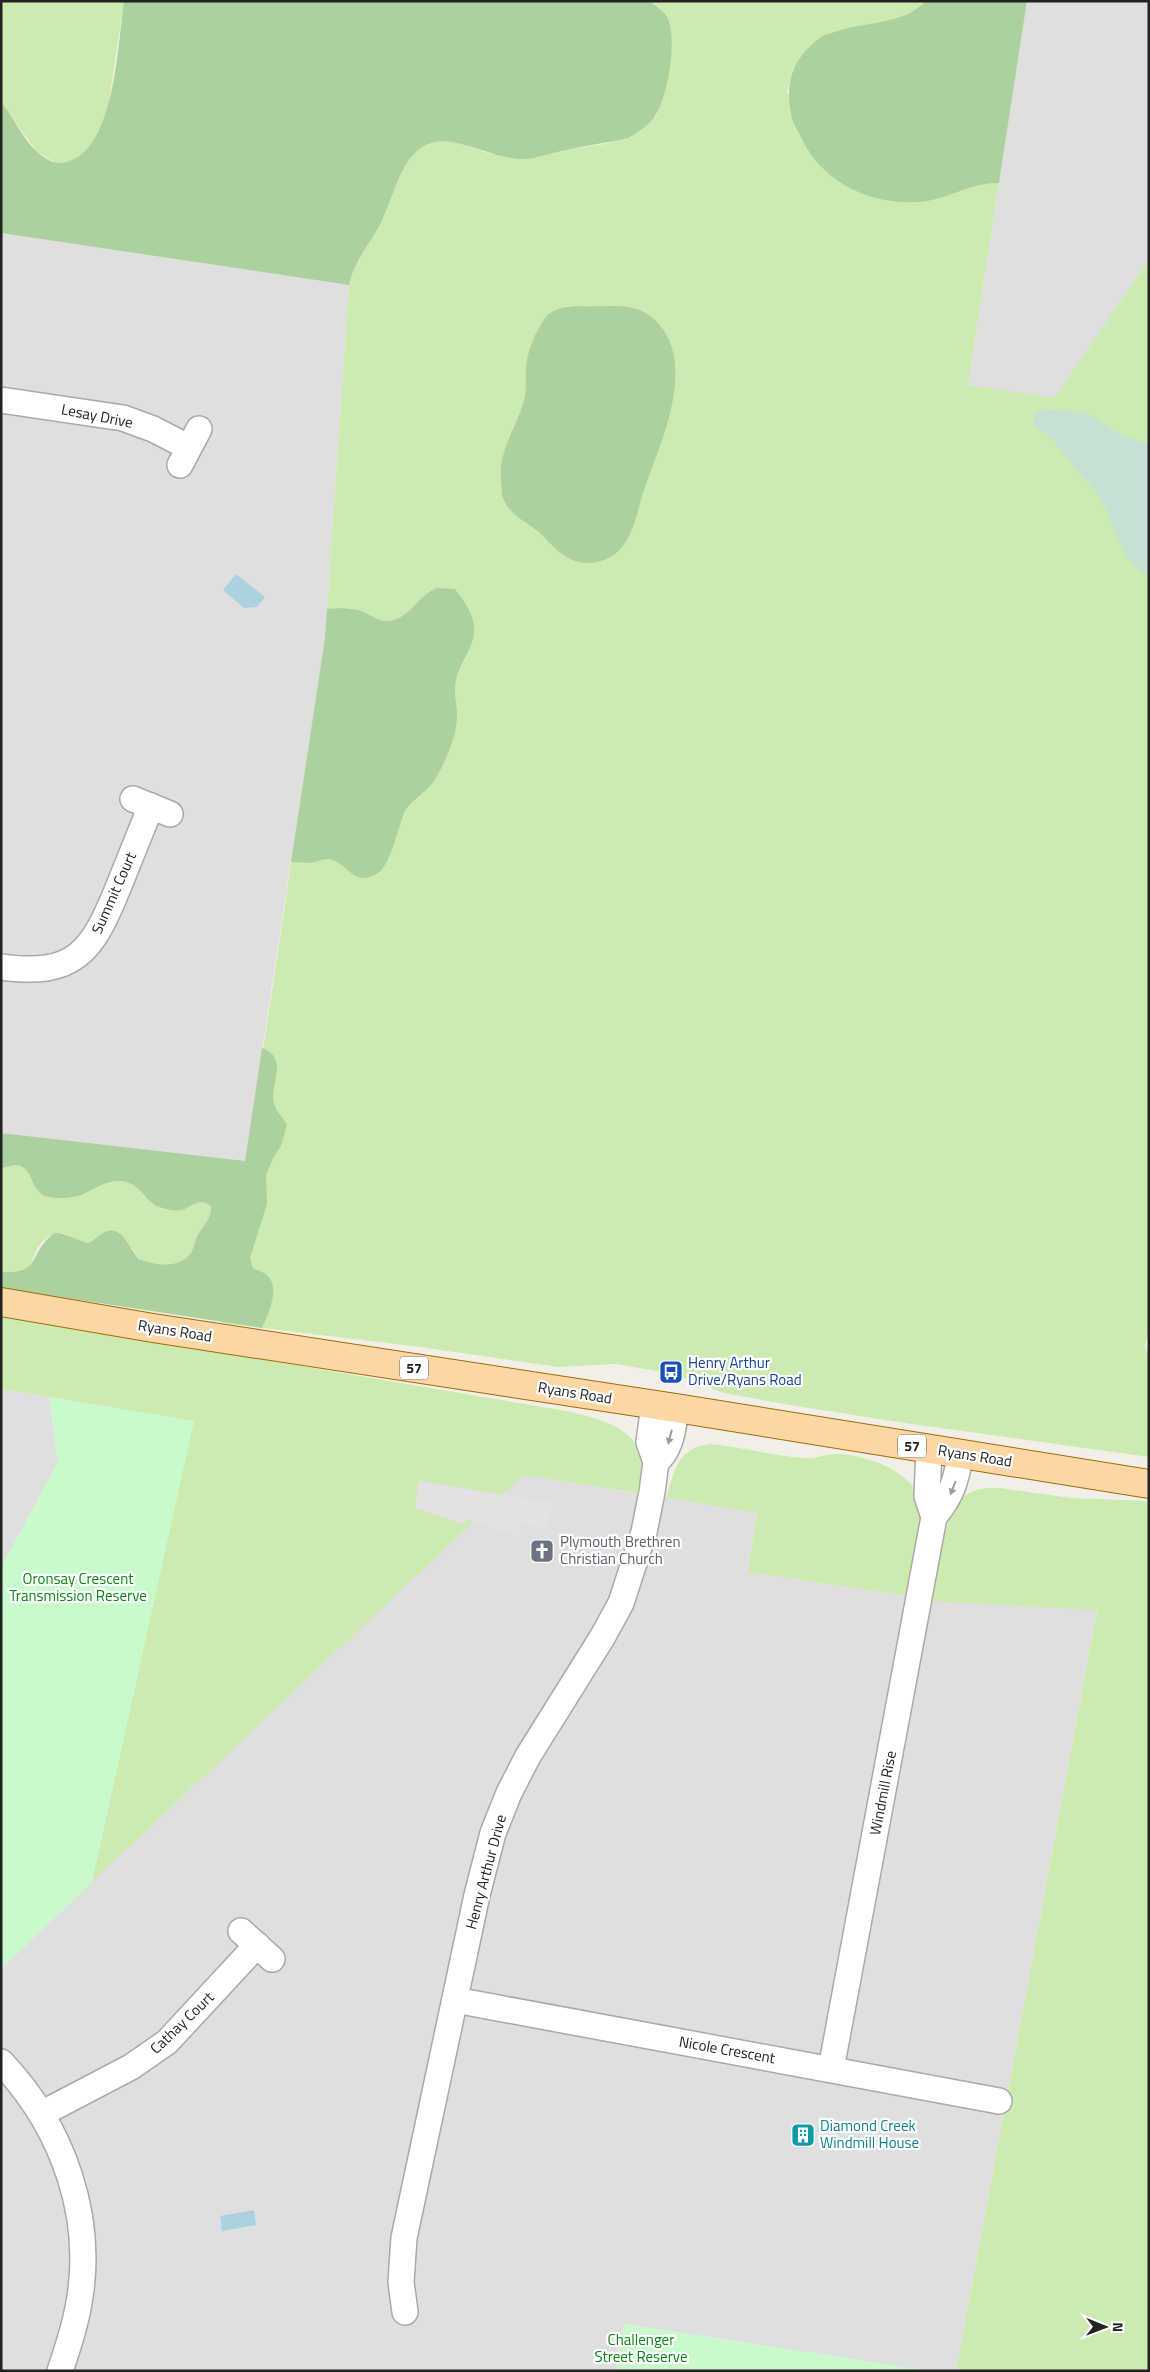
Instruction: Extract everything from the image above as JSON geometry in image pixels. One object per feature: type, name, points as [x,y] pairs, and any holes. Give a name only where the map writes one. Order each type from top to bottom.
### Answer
[{"type":"main road","name":"Ryans Road","points":[[1,1302],[153,1328],[665,1406],[1149,1484]]},
{"type":"street","name":"Lesay Drive","points":[[1,400],[123,418],[153,428],[189,447]]},
{"type":"street","name":"Summit Court","points":[[1,967],[43,970],[65,963],[85,950],[105,920],[151,806]]},
{"type":"street","name":"Henry Arthur Drive","points":[[405,2312],[401,2282],[404,2238],[493,1832],[528,1756],[603,1636],[621,1603],[644,1532],[656,1462],[662,1457],[667,1448],[665,1406]]},
{"type":"street","name":"Windmill Rise","points":[[929,1449],[927,1496],[934,1517]]},
{"type":"street","name":"Windmill Rise","points":[[831,2069],[934,1517],[950,1497],[962,1454]]},
{"type":"street","name":"Cathay Court","points":[[43,2114],[132,2067],[156,2051],[182,2026],[257,1945]]},
{"type":"street","name":"Nicole Crescent","points":[[455,2000],[999,2101]]},
{"type":"street","points":[[1,2062],[43,2114],[61,2150],[80,2214],[82,2251],[78,2306],[60,2371]]},
{"type":"shaded area","points":[[1027,1],[1149,1],[1149,259],[1055,399],[968,385]]},
{"type":"shaded area","points":[[1,233],[349,285],[325,638],[245,1162],[1,1133]]},
{"type":"shaded area","points":[[1,1389],[49,1397],[58,1462],[1,1568]]},
{"type":"shaded area","points":[[194,1421],[757,1513],[748,1572],[907,1596],[1097,1609],[956,2371],[929,2371],[624,2324],[616,2371],[1,2371],[1,1969],[92,1882]]},
{"type":"shaded area","points":[[419,1481],[555,1503],[545,1530],[522,1523],[518,1536],[466,1519],[464,1524],[415,1508]]},
{"type":"green space","points":[[1,1],[124,1],[109,102],[104,121],[90,146],[80,156],[67,163],[57,164],[37,152],[1,102]]},
{"type":"green space","points":[[124,1],[650,1],[667,17],[672,39],[670,67],[664,95],[653,120],[628,138],[524,159],[504,157],[461,144],[443,141],[428,144],[417,151],[401,174],[379,227],[355,266],[349,285],[1,233],[1,102],[26,139],[38,153],[49,160],[56,163],[67,162],[88,148],[98,132],[112,88]]},
{"type":"green space","points":[[650,1],[926,1],[921,7],[898,18],[882,23],[852,27],[805,52],[793,69],[787,92],[881,199],[925,201],[975,186],[999,183],[968,385],[1055,398],[1149,259],[1149,1330],[1145,1345],[1149,1360],[1149,1457],[790,1405],[724,1393],[674,1374],[616,1364],[558,1367],[420,1347],[222,1323],[325,638],[349,285],[352,270],[359,255],[372,237],[404,167],[414,153],[427,143],[442,141],[459,143],[491,154],[568,149],[605,144],[641,130],[656,116],[668,78],[660,8]]},
{"type":"green space","points":[[926,1],[1027,1],[999,183],[979,185],[926,201],[888,201],[852,189],[836,180],[810,154],[792,116],[789,101],[790,80],[793,70],[804,53],[823,36],[849,28],[896,18],[917,9]]},
{"type":"green space","points":[[579,306],[634,308],[649,315],[665,332],[673,352],[676,374],[668,422],[631,532],[625,543],[609,558],[588,563],[573,560],[560,553],[538,531],[515,515],[506,505],[501,483],[502,460],[524,400],[527,361],[535,335],[545,318],[552,312],[561,308]]},
{"type":"green space","points":[[1043,409],[1086,413],[1123,436],[1149,444],[1149,577],[1138,570],[1130,561],[1097,493],[1054,442],[1034,425],[1033,415],[1036,411]]},
{"type":"green space","points":[[437,588],[455,589],[470,611],[474,626],[473,639],[459,669],[455,685],[457,721],[455,730],[450,749],[438,774],[431,785],[405,811],[387,862],[378,873],[362,878],[335,861],[328,859],[310,863],[291,862],[325,638],[327,609],[358,610],[380,620],[389,621],[406,614],[430,591]]},
{"type":"green space","points":[[262,1048],[270,1052],[275,1058],[277,1073],[273,1097],[274,1104],[287,1125],[281,1146],[273,1158],[266,1175],[267,1204],[250,1258],[253,1268],[264,1273],[273,1284],[268,1315],[262,1328],[1,1288],[1,1272],[15,1272],[30,1266],[46,1240],[55,1233],[64,1234],[89,1243],[103,1233],[115,1231],[124,1238],[139,1259],[160,1264],[181,1261],[192,1251],[197,1236],[205,1225],[211,1211],[211,1206],[207,1203],[199,1202],[181,1210],[164,1209],[151,1202],[138,1188],[126,1182],[118,1181],[106,1183],[78,1196],[49,1197],[42,1194],[36,1188],[30,1175],[20,1166],[12,1165],[1,1169],[1,1133],[245,1161]]},
{"type":"green space","points":[[18,1165],[26,1169],[38,1191],[60,1196],[72,1196],[88,1192],[110,1182],[120,1181],[134,1186],[158,1207],[171,1210],[206,1202],[211,1205],[210,1214],[197,1236],[188,1257],[175,1263],[160,1264],[139,1259],[132,1248],[103,1233],[89,1243],[81,1242],[63,1233],[49,1237],[40,1244],[32,1262],[24,1270],[1,1272],[1,1169]]},
{"type":"green space","points":[[1,1315],[572,1412],[594,1418],[625,1433],[639,1450],[641,1474],[637,1493],[523,1475],[92,1882],[193,1421],[1,1389]]},
{"type":"green space","name":"Oronsay Crescent Transmission Reserve","points":[[49,1397],[194,1421],[92,1882],[1,1969],[1,1568],[58,1462]]},
{"type":"green space","points":[[710,1444],[805,1458],[835,1454],[849,1455],[873,1461],[897,1472],[915,1488],[921,1509],[918,1547],[907,1596],[748,1572],[757,1513],[666,1498],[679,1462],[690,1450]]},
{"type":"green space","points":[[987,1488],[1000,1488],[1071,1498],[1149,1501],[1149,2371],[956,2371],[1097,1610],[929,1601],[940,1549],[954,1509],[959,1501],[968,1493]]},
{"type":"green space","name":"Challenger Street Reserve","points":[[624,2324],[929,2371],[616,2371]]},
{"type":"water","points":[[236,574],[265,597],[257,607],[244,608],[223,590]]},
{"type":"water","points":[[254,2210],[256,2225],[222,2231],[220,2216]]},
{"type":"place","name":"Henry Arthur Drive/Ryans Road","points":[[671,1372]]},
{"type":"place","name":"Plymouth Brethren Christian Church","points":[[542,1551]]},
{"type":"place","name":"Diamond Creek Windmill House","points":[[803,2135]]}]
